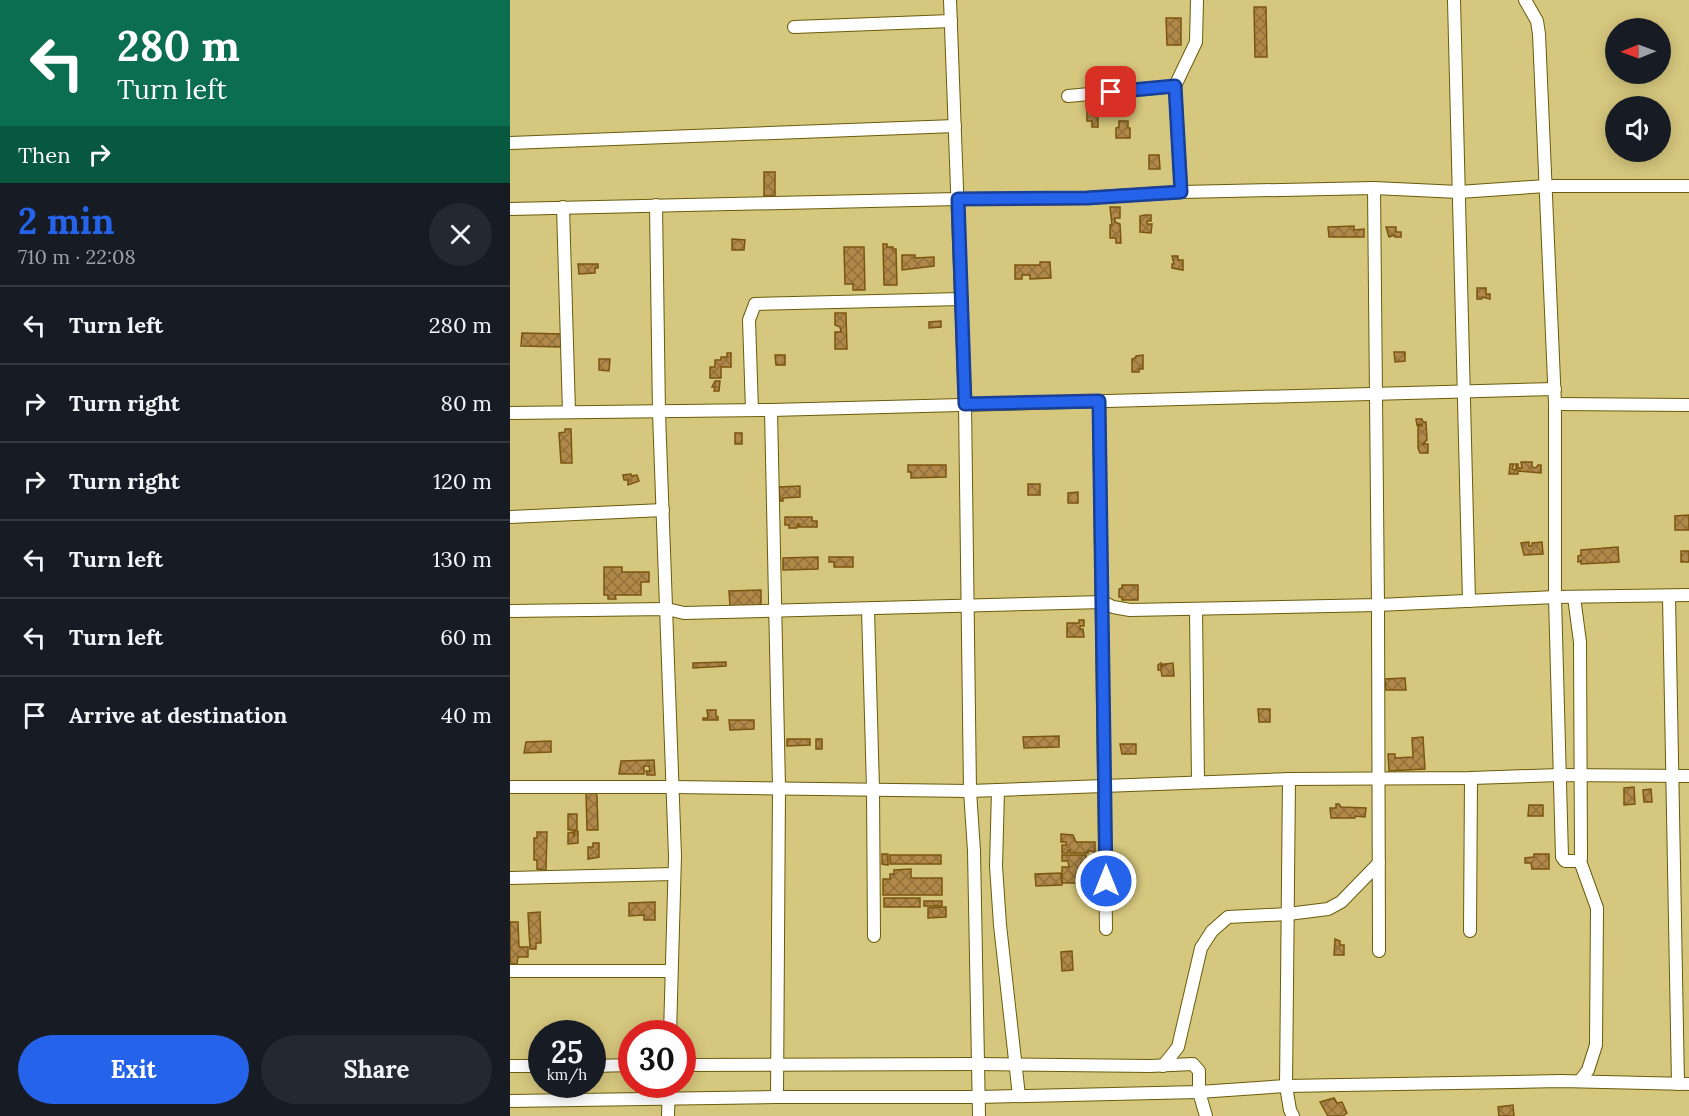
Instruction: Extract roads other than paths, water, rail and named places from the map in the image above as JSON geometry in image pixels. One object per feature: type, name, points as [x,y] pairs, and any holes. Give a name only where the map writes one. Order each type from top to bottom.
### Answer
[{"type":"street","points":[[950,0],[965,404],[970,791],[974,851],[979,1116]]},
{"type":"street","points":[[1181,192],[1175,86],[1196,42],[1197,0]]},
{"type":"street","points":[[1454,0],[1469,601]]},
{"type":"street","points":[[1525,0],[1537,21],[1539,34],[1556,404],[1555,597],[1562,857],[1564,861],[1580,861]]},
{"type":"street","points":[[794,27],[951,21]]},
{"type":"street","points":[[1068,96],[1175,86]]},
{"type":"street","points":[[510,143],[955,126]]},
{"type":"street","points":[[510,209],[1087,198],[1181,192],[1374,188],[1459,192],[1546,186],[1689,186]]},
{"type":"street","points":[[1374,188],[1379,951]]},
{"type":"street","points":[[656,205],[659,413],[674,787],[675,856],[670,1020]]},
{"type":"street","points":[[563,207],[569,412]]},
{"type":"street","points":[[752,410],[749,320],[755,304],[962,299]]},
{"type":"street","points":[[510,413],[659,413],[1555,389]]},
{"type":"street","points":[[1099,401],[1106,929]]},
{"type":"street","points":[[1556,404],[1689,405]]},
{"type":"street","points":[[771,410],[779,788],[777,1097]]},
{"type":"street","points":[[510,517],[663,510]]},
{"type":"street","points":[[510,611],[667,609],[684,613],[1103,602],[1113,607],[1130,610],[1689,595]]},
{"type":"street","points":[[696,1098],[978,1097],[1199,1092],[1286,1086],[1580,1081],[1683,1084],[1671,776],[1669,596]]},
{"type":"street","points":[[1574,597],[1580,642],[1580,861],[1597,908],[1596,1046],[1588,1070],[1580,1081]]},
{"type":"street","points":[[868,609],[874,936]]},
{"type":"street","points":[[1196,609],[1198,782]]},
{"type":"street","points":[[510,787],[970,791],[1289,779],[1559,775],[1689,776]]},
{"type":"street","points":[[1470,931],[1471,778]]},
{"type":"street","points":[[1289,779],[1286,1086],[1293,1116]]},
{"type":"street","points":[[998,790],[996,866],[1000,925],[1019,1096]]},
{"type":"street","points":[[1162,1066],[1178,1047],[1201,948],[1212,931],[1228,917],[1328,909],[1341,902],[1379,862]]},
{"type":"street","points":[[510,878],[674,874]]},
{"type":"street","points":[[510,971],[671,971]]},
{"type":"street","points":[[696,1065],[1162,1066],[1193,1064],[1199,1071],[1199,1092],[1206,1116]]},
{"type":"street","points":[[510,1066],[528,1066]]},
{"type":"street","points":[[510,1101],[668,1098],[668,1116]]}]
